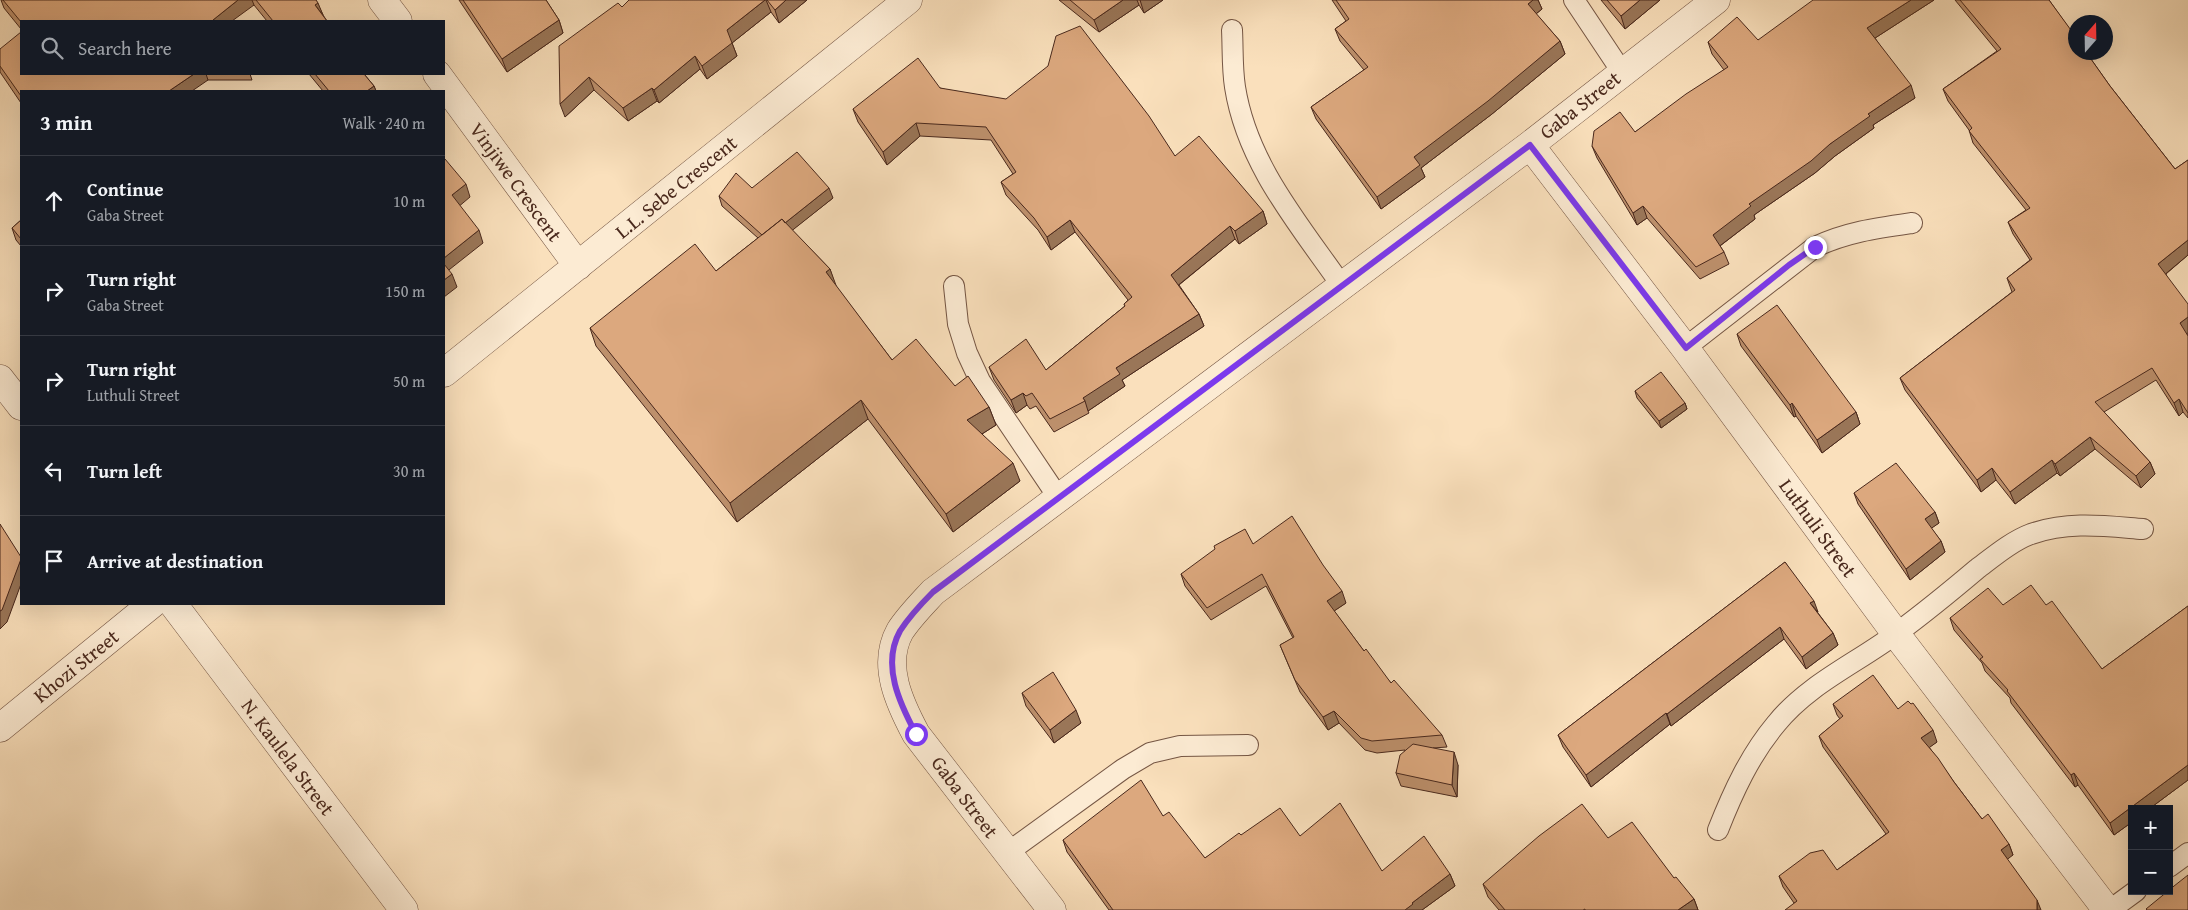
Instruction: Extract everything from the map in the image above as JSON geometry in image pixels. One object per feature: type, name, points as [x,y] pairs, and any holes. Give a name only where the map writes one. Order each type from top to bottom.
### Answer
[{"type":"street","points":[[382,0],[397,20]]},
{"type":"street","name":"L.L. Sebe Crescent","points":[[445,372],[908,0]]},
{"type":"street","name":"Gaba Street","points":[[1052,910],[916,734],[902,708],[894,681],[892,658],[899,632],[933,592],[1530,145],[1716,0]]},
{"type":"street","name":"Vinjiwe Crescent","points":[[443,86],[578,266]]},
{"type":"street","name":"Luthuli Street","points":[[1530,145],[1686,348],[1896,634],[2109,910]]},
{"type":"street","points":[[0,379],[20,405]]},
{"type":"street","name":"Khozi Street","points":[[0,728],[151,605]]},
{"type":"street","name":"N. Kaulela Street","points":[[174,605],[404,910]]},
{"type":"lane","points":[[1574,0],[1622,72]]},
{"type":"lane","points":[[1232,30],[1235,87],[1245,126],[1256,156],[1278,195],[1342,286]]},
{"type":"lane","points":[[1686,348],[1789,265],[1815,247],[1837,237],[1912,223]]},
{"type":"lane","points":[[954,286],[958,324],[967,353],[980,381],[1058,497]]},
{"type":"lane","points":[[1718,830],[1732,795],[1753,756],[1776,723],[1802,698],[1832,675],[1896,634],[1997,554],[2028,535],[2058,526],[2089,524],[2143,529]]},
{"type":"lane","points":[[1007,853],[1123,768],[1150,753],[1180,746],[1248,745]]},
{"type":"lane","points":[[2173,864],[2188,853]]},
{"type":"lane","points":[[2109,910],[2130,895]]},
{"type":"building","points":[[3,0],[238,0],[213,20],[20,21]]},
{"type":"building","points":[[256,0],[316,0],[318,3],[315,5],[326,20],[272,20]]},
{"type":"building","points":[[463,0],[546,0],[559,20],[502,59]]},
{"type":"building","points":[[629,0],[765,0],[727,30],[732,43],[702,66],[695,56],[654,90],[652,88],[623,108],[589,77],[560,104],[559,46],[618,3],[622,7]]},
{"type":"building","points":[[767,0],[786,0],[775,10]]},
{"type":"building","points":[[1070,0],[1123,0],[1094,20]]},
{"type":"building","points":[[1336,0],[1533,0],[1528,4],[1560,41],[1488,101],[1414,157],[1420,165],[1377,197],[1311,107],[1368,67],[1335,29],[1349,19]]},
{"type":"building","points":[[1607,0],[1640,0],[1621,16]]},
{"type":"building","points":[[1813,0],[1911,0],[1867,28],[1911,85],[1868,114],[1870,116],[1830,144],[1811,161],[1749,204],[1751,206],[1713,235],[1724,252],[1696,267],[1643,206],[1633,213],[1592,146],[1594,131],[1620,112],[1635,132],[1686,94],[1728,67],[1708,42],[1737,17],[1758,40]]},
{"type":"building","points":[[1960,0],[2049,0],[2068,26],[2068,60],[2092,60],[2175,169],[2188,160],[2188,240],[2158,264],[2188,304],[2188,317],[2180,323],[2188,336],[2188,413],[2179,399],[2174,403],[2152,368],[2095,402],[2150,462],[2136,476],[2090,437],[2055,464],[2052,460],[2010,492],[1992,468],[1977,480],[1900,378],[2015,290],[2007,278],[2032,259],[2008,222],[2030,208],[1969,131],[1972,128],[1943,89],[2001,49]]},
{"type":"building","points":[[1080,26],[1149,116],[1175,156],[1199,136],[1263,211],[1235,231],[1230,226],[1171,275],[1199,314],[1116,368],[1120,374],[1083,398],[1085,401],[1050,419],[1032,393],[1026,396],[1023,393],[1011,400],[989,367],[1026,339],[1046,370],[1125,306],[1124,304],[1132,297],[1070,220],[1047,237],[1034,218],[1001,182],[1016,172],[986,127],[916,123],[883,152],[853,109],[918,58],[940,88],[1006,99],[1048,66],[1056,36]]},
{"type":"building","points":[[20,33],[20,75],[193,75],[170,90],[20,90],[20,95],[0,66],[0,49]]},
{"type":"building","points":[[316,75],[365,75],[374,86],[368,90],[328,90]]},
{"type":"building","points":[[797,152],[829,188],[785,223],[782,219],[762,235],[719,196],[736,173],[752,188]]},
{"type":"building","points":[[445,159],[466,184],[452,195],[479,230],[445,257]]},
{"type":"building","points":[[782,219],[830,269],[826,272],[892,360],[916,339],[955,386],[968,376],[989,407],[967,420],[1013,463],[946,514],[861,400],[730,503],[590,328],[695,244],[716,271]]},
{"type":"building","points":[[20,221],[20,238],[12,228]]},
{"type":"building","points":[[445,265],[452,274],[445,279]]},
{"type":"building","points":[[1777,305],[1856,412],[1817,440],[1792,403],[1790,405],[1737,334]]},
{"type":"building","points":[[1661,372],[1685,403],[1659,421],[1635,391]]},
{"type":"building","points":[[1896,463],[1935,512],[1925,519],[1941,541],[1906,569],[1854,493]]},
{"type":"building","points":[[1292,516],[1342,591],[1327,601],[1364,651],[1366,649],[1391,683],[1394,680],[1442,735],[1372,741],[1361,738],[1334,711],[1323,717],[1295,680],[1280,645],[1294,637],[1262,574],[1207,608],[1181,574],[1215,549],[1214,546],[1245,529],[1253,544]]},
{"type":"building","points":[[0,524],[20,555],[20,562],[0,611]]},
{"type":"building","points":[[1785,562],[1814,601],[1810,603],[1833,633],[1802,657],[1780,627],[1586,775],[1558,735]]},
{"type":"building","points":[[2031,585],[2046,605],[2052,601],[2102,669],[2188,606],[2188,765],[2134,805],[2128,805],[2128,810],[2110,823],[2074,773],[2071,775],[2008,690],[1980,659],[1983,657],[1950,618],[1988,588],[2003,605]]},
{"type":"building","points":[[1053,672],[1076,710],[1050,730],[1022,693]]},
{"type":"building","points":[[1873,675],[1898,709],[1908,701],[1911,704],[1913,703],[1933,730],[1921,738],[1938,758],[1982,819],[1988,814],[2009,844],[2001,850],[2037,900],[2037,910],[1785,910],[1797,901],[1779,876],[1810,853],[1823,850],[1837,870],[1889,832],[1819,736],[1843,716],[1833,704]]},
{"type":"building","points":[[1413,744],[1454,752],[1452,785],[1396,773],[1400,755]]},
{"type":"building","points":[[1141,780],[1163,816],[1169,812],[1205,858],[1239,833],[1241,835],[1280,808],[1300,836],[1340,803],[1382,871],[1424,836],[1450,874],[1405,910],[1113,910],[1063,840]]},
{"type":"building","points":[[1582,804],[1608,838],[1632,822],[1674,878],[1676,877],[1694,899],[1678,910],[1505,910],[1483,884],[1539,836]]},
{"type":"building","points":[[2188,875],[2188,910],[2146,909],[2163,895],[2173,895],[2173,887]]},
{"type":"route","points":[[916,734],[902,708],[894,681],[892,658],[899,632],[933,592],[1530,145],[1686,348],[1789,265],[1815,247]]}]
